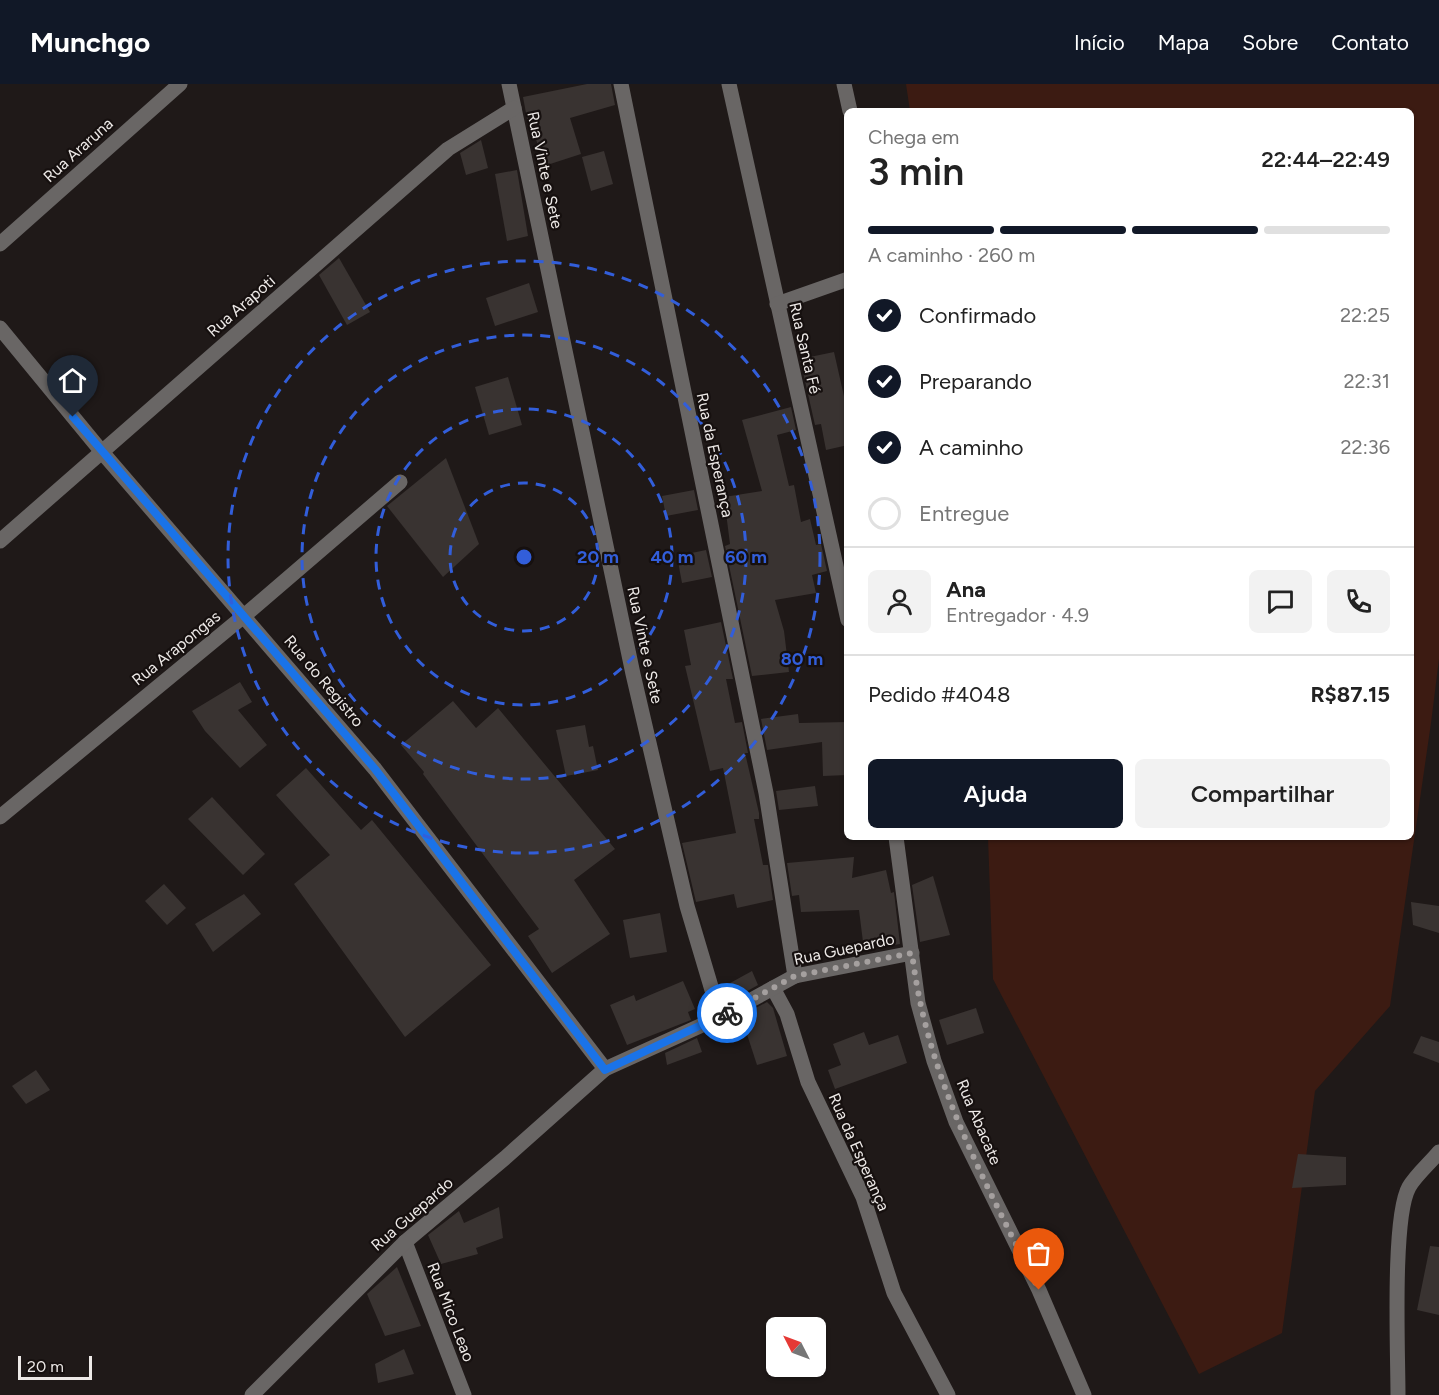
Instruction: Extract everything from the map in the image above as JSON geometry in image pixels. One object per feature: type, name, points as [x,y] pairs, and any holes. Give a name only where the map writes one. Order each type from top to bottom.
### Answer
[{"type":"street","name":"Rua Araruna","points":[[0,244],[180,84]]},
{"type":"street","name":"Rua Vinte e Sete","points":[[509,84],[633,674],[687,906],[720,1017]]},
{"type":"street","name":"Rua da Esperança","points":[[621,84],[766,793],[795,976]]},
{"type":"street","name":"Rua Santa Fé","points":[[729,84],[844,602]]},
{"type":"street","points":[[844,84],[849,108]]},
{"type":"street","name":"Rua Arapoti","points":[[0,541],[448,149],[514,108]]},
{"type":"street","points":[[777,304],[844,280]]},
{"type":"street","name":"Rua do Registro","points":[[0,328],[102,452],[245,615],[375,769],[605,1070]]},
{"type":"street","name":"Rua Arapongas","points":[[0,817],[245,615],[400,482]]},
{"type":"street","name":"Rua Abacate","points":[[897,841],[921,1013],[934,1062],[956,1122],[1039,1290],[1084,1395]]},
{"type":"street","name":"Rua Guepardo","points":[[720,1017],[795,976],[912,953]]},
{"type":"street","name":"Rua da Esperança","points":[[773,988],[787,1014],[808,1082],[863,1197],[894,1293],[948,1395]]},
{"type":"street","points":[[605,1070],[720,1017]]},
{"type":"street","name":"Rua Guepardo","points":[[252,1395],[405,1242],[506,1158],[605,1070]]},
{"type":"street","points":[[1398,1395],[1399,1252],[1404,1203],[1409,1187],[1439,1152]]},
{"type":"street","name":"Rua Mico Leao","points":[[405,1242],[464,1395]]},
{"type":"shaded area","points":[[906,84],[1439,84],[1439,659],[1431,723],[1390,1006],[1315,1091],[1282,1333],[1199,1374],[993,979],[988,840],[1414,840],[1414,108],[910,108]]},
{"type":"building","points":[[587,84],[611,84],[615,105],[570,118],[581,154],[544,166],[533,129],[529,129],[523,97]]},
{"type":"building","points":[[481,140],[488,168],[466,175],[460,153]]},
{"type":"building","points":[[604,151],[613,184],[591,191],[582,157]]},
{"type":"building","points":[[517,170],[528,236],[507,241],[495,174]]},
{"type":"building","points":[[339,258],[370,312],[347,325],[319,275]]},
{"type":"building","points":[[529,283],[538,312],[495,326],[486,298]]},
{"type":"building","points":[[834,352],[844,396],[844,446],[826,450],[821,424],[815,425],[800,359]]},
{"type":"building","points":[[508,377],[522,425],[489,435],[475,387]]},
{"type":"building","points":[[791,407],[796,430],[777,435],[789,486],[794,485],[801,522],[810,519],[816,545],[821,544],[827,571],[812,575],[816,593],[775,600],[784,631],[789,672],[752,676],[725,546],[730,544],[724,497],[762,491],[742,420]]},
{"type":"building","points":[[446,458],[479,544],[443,577],[387,506]]},
{"type":"building","points":[[694,490],[698,510],[666,516],[662,496]]},
{"type":"building","points":[[706,550],[712,577],[682,583],[677,556]]},
{"type":"building","points":[[721,622],[733,679],[726,679],[735,723],[742,722],[748,753],[745,753],[759,813],[759,819],[754,819],[763,865],[768,865],[773,900],[737,908],[734,894],[696,902],[682,843],[736,833],[723,768],[710,771],[685,666],[691,665],[684,630]]},
{"type":"building","points":[[240,682],[252,702],[238,710],[267,745],[240,768],[205,731],[192,711]]},
{"type":"building","points":[[453,701],[476,728],[498,708],[615,849],[574,880],[610,934],[552,973],[528,936],[539,929],[423,774],[424,772],[401,745]]},
{"type":"building","points":[[798,714],[799,723],[844,722],[844,775],[823,776],[822,742],[767,750],[761,719]]},
{"type":"building","points":[[585,725],[589,747],[593,746],[598,770],[566,776],[556,730]]},
{"type":"building","points":[[306,768],[361,830],[372,820],[491,965],[405,1037],[294,884],[330,855],[276,795]]},
{"type":"building","points":[[815,786],[818,806],[779,810],[776,791]]},
{"type":"building","points":[[212,797],[265,854],[243,875],[188,819]]},
{"type":"building","points":[[854,857],[852,878],[886,870],[891,893],[894,892],[900,944],[864,950],[859,910],[801,912],[799,895],[792,896],[787,863]]},
{"type":"building","points":[[933,876],[950,935],[920,942],[912,885]]},
{"type":"building","points":[[164,884],[186,908],[167,925],[145,901]]},
{"type":"building","points":[[244,894],[261,914],[213,952],[195,924]]},
{"type":"building","points":[[1411,902],[1439,906],[1439,933],[1413,925]]},
{"type":"building","points":[[660,913],[667,952],[630,958],[623,920]]},
{"type":"building","points":[[752,971],[758,985],[728,1002],[721,988]]},
{"type":"building","points":[[683,981],[695,1009],[688,1012],[691,1020],[627,1045],[610,1005],[634,995],[636,1001]]},
{"type":"building","points":[[767,1002],[773,1008],[787,1056],[757,1065],[741,1016]]},
{"type":"building","points":[[976,1008],[984,1033],[947,1045],[939,1020]]},
{"type":"building","points":[[864,1032],[869,1045],[898,1035],[907,1063],[835,1089],[828,1070],[841,1065],[833,1044]]},
{"type":"building","points":[[1421,1036],[1439,1042],[1439,1063],[1413,1053]]},
{"type":"building","points":[[697,1038],[702,1052],[667,1065],[665,1053]]},
{"type":"building","points":[[36,1070],[50,1090],[26,1104],[12,1086]]},
{"type":"building","points":[[1298,1154],[1346,1157],[1346,1185],[1292,1188]]},
{"type":"building","points":[[499,1207],[503,1238],[476,1248],[478,1254],[441,1264],[428,1235],[459,1211],[464,1223]]},
{"type":"building","points":[[1430,1246],[1439,1247],[1439,1315],[1417,1310]]},
{"type":"building","points":[[397,1267],[421,1326],[385,1336],[367,1294]]},
{"type":"building","points":[[404,1349],[414,1374],[378,1383],[375,1364]]},
{"type":"way so far","points":[[727,1013],[795,976],[912,953],[918,1003],[934,1062],[956,1122],[1039,1290]]},
{"type":"route","points":[[73,417],[375,769],[605,1070],[671,1037],[727,1013]]}]
